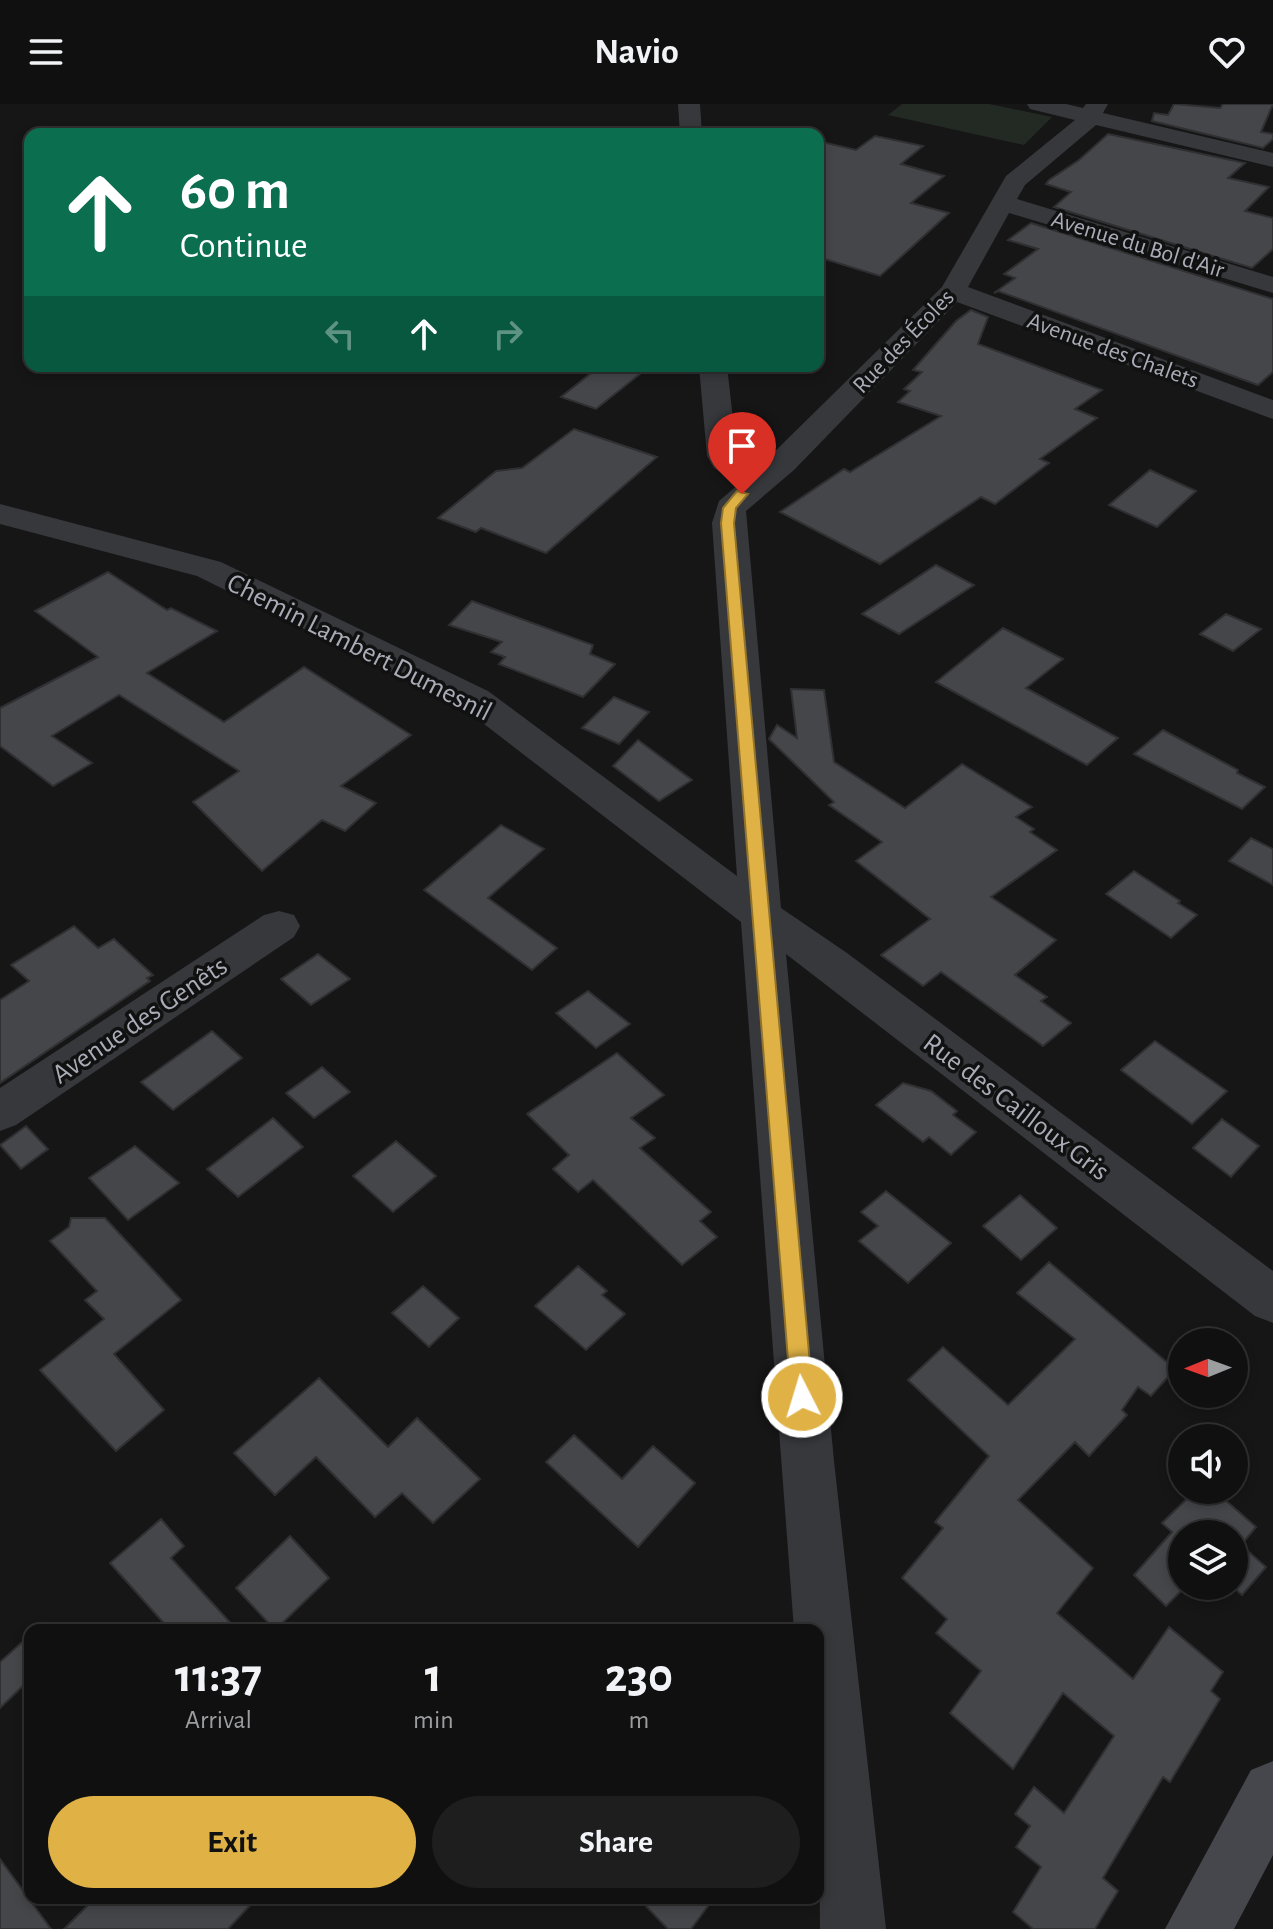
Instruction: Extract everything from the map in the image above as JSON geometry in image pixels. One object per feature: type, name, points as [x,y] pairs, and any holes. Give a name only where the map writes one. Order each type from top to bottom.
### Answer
[{"type":"main road","points":[[1198,1929],[1273,1792]]},
{"type":"street","points":[[689,104],[691,128]]},
{"type":"street","points":[[1038,104],[1094,110],[1273,160]]},
{"type":"street","name":"Rue des Écoles","points":[[823,1624],[759,914],[728,523],[730,508],[783,463],[953,291],[1015,181],[1094,110]]},
{"type":"street","name":"Avenue du Bol d'Air","points":[[1003,203],[1273,285]]},
{"type":"street","name":"Avenue des Chalets","points":[[953,291],[1273,410]]},
{"type":"street","points":[[714,372],[722,456],[758,482]]},
{"type":"street","name":"Chemin Lambert Dumesnil","points":[[0,514],[209,569],[475,699],[759,914]]},
{"type":"street","name":"Rue des Cailloux Gris","points":[[759,914],[832,964],[1273,1300]]},
{"type":"street","name":"Avenue des Genêts","points":[[0,1112],[279,926]]},
{"type":"street","name":"Rue des Écoles","points":[[824,1630],[853,1929]]},
{"type":"shaded area","points":[[902,104],[989,104],[1052,117],[1024,145],[888,115]]},
{"type":"building","points":[[1174,104],[1220,108],[1223,104],[1273,104],[1261,132],[1273,134],[1273,139],[1263,148],[1152,121],[1154,113],[1168,115]]},
{"type":"building","points":[[1108,134],[1245,163],[1228,178],[1269,187],[1245,211],[1273,218],[1273,249],[1252,268],[1054,207],[1071,192],[1046,184]]},
{"type":"building","points":[[875,136],[923,146],[901,164],[944,176],[911,203],[949,213],[880,276],[824,259],[824,142],[856,150]]},
{"type":"building","points":[[1031,223],[1273,299],[1273,372],[1258,385],[998,291],[994,293],[1015,278],[1004,274],[1038,249],[1008,240]]},
{"type":"building","points":[[971,310],[988,317],[978,344],[1102,390],[1075,409],[1097,418],[1040,459],[1049,463],[995,504],[981,497],[880,564],[780,512],[844,469],[850,472],[941,416],[898,402],[910,391],[904,389],[922,372],[913,370],[956,321]]},
{"type":"building","points":[[592,372],[642,372],[596,409],[561,397]]},
{"type":"building","points":[[574,429],[657,457],[546,553],[481,528],[476,532],[438,518],[496,471],[522,468]]},
{"type":"building","points":[[1150,470],[1196,491],[1157,527],[1109,505]]},
{"type":"building","points":[[936,565],[974,585],[899,634],[862,614]]},
{"type":"building","points":[[108,572],[167,610],[171,608],[217,631],[147,673],[224,722],[304,667],[411,735],[341,786],[376,803],[345,831],[322,820],[262,871],[193,802],[239,771],[119,695],[52,736],[92,763],[53,786],[0,746],[0,708],[98,657],[35,611]]},
{"type":"building","points":[[472,601],[593,645],[590,654],[615,664],[583,697],[499,664],[505,657],[491,652],[502,642],[449,625]]},
{"type":"building","points":[[1226,614],[1261,629],[1233,651],[1200,634]]},
{"type":"building","points":[[1003,628],[1063,659],[1026,688],[1118,738],[1087,765],[936,682]]},
{"type":"building","points":[[791,689],[824,690],[834,762],[905,808],[962,764],[1032,807],[1016,817],[1034,829],[1030,832],[1057,850],[991,897],[1056,940],[1015,975],[1047,997],[1041,1001],[1071,1023],[1043,1046],[941,972],[923,986],[881,955],[930,919],[856,861],[882,842],[829,805],[834,802],[769,739],[777,725],[797,738]]},
{"type":"building","points":[[614,697],[649,712],[619,744],[582,728]]},
{"type":"building","points":[[1163,730],[1265,787],[1242,809],[1134,754]]},
{"type":"building","points":[[638,740],[692,780],[659,801],[613,766]]},
{"type":"building","points":[[501,825],[544,849],[488,898],[557,948],[532,970],[424,890]]},
{"type":"building","points":[[1251,838],[1273,849],[1273,885],[1229,861]]},
{"type":"building","points":[[1134,871],[1197,915],[1171,938],[1106,894]]},
{"type":"building","points":[[74,926],[98,948],[114,939],[153,975],[147,978],[150,981],[0,1083],[0,1000],[29,981],[11,965]]},
{"type":"building","points":[[318,954],[350,979],[311,1005],[281,979]]},
{"type":"building","points":[[588,991],[630,1024],[596,1048],[556,1013]]},
{"type":"building","points":[[212,1031],[242,1058],[173,1110],[141,1082]]},
{"type":"building","points":[[1155,1041],[1227,1091],[1192,1124],[1121,1070]]},
{"type":"building","points":[[617,1053],[664,1095],[631,1118],[655,1138],[640,1148],[711,1212],[700,1221],[717,1237],[682,1265],[593,1180],[578,1192],[553,1169],[569,1155],[527,1114]]},
{"type":"building","points":[[322,1067],[350,1092],[314,1118],[286,1093]]},
{"type":"building","points":[[903,1083],[931,1091],[957,1111],[953,1115],[976,1132],[951,1155],[929,1137],[923,1142],[876,1105]]},
{"type":"building","points":[[273,1118],[303,1147],[238,1197],[207,1169]]},
{"type":"building","points":[[1222,1119],[1259,1146],[1231,1177],[1193,1148]]},
{"type":"building","points":[[26,1126],[48,1149],[21,1169],[0,1145]]},
{"type":"building","points":[[396,1141],[436,1176],[393,1212],[353,1176]]},
{"type":"building","points":[[135,1146],[179,1183],[128,1220],[89,1178]]},
{"type":"building","points":[[886,1191],[951,1243],[908,1283],[859,1241],[878,1226],[861,1212]]},
{"type":"building","points":[[1020,1195],[1057,1228],[1021,1260],[983,1226]]},
{"type":"building","points":[[71,1218],[105,1218],[181,1300],[114,1354],[164,1410],[116,1451],[40,1370],[104,1319],[85,1300],[97,1291],[50,1241],[69,1227]]},
{"type":"building","points":[[1049,1262],[1168,1363],[1168,1377],[1151,1396],[1138,1387],[1122,1410],[1127,1415],[1089,1456],[1075,1442],[1018,1500],[1093,1568],[1057,1613],[1133,1679],[1169,1627],[1223,1672],[1211,1691],[1220,1699],[1170,1782],[1163,1777],[1103,1878],[1118,1891],[1095,1929],[1033,1929],[1013,1912],[1041,1867],[1016,1847],[1030,1826],[1015,1814],[1034,1787],[1064,1813],[1114,1736],[1063,1693],[1013,1769],[950,1713],[981,1671],[936,1633],[947,1619],[902,1578],[943,1528],[935,1522],[989,1456],[908,1380],[943,1347],[1008,1405],[1075,1339],[1017,1293]]},
{"type":"building","points":[[578,1266],[607,1291],[602,1295],[625,1314],[586,1350],[535,1306]]},
{"type":"building","points":[[423,1286],[459,1318],[429,1347],[392,1313]]},
{"type":"building","points":[[319,1378],[388,1447],[417,1418],[480,1479],[433,1523],[402,1493],[375,1517],[316,1457],[275,1495],[234,1453]]},
{"type":"building","points":[[574,1435],[622,1479],[653,1446],[695,1483],[638,1547],[546,1462]]},
{"type":"building","points":[[1182,1504],[1230,1504],[1256,1527],[1248,1537],[1248,1520],[1168,1520],[1168,1528],[1162,1523]]},
{"type":"building","points":[[161,1519],[184,1546],[171,1558],[232,1624],[165,1624],[110,1563]]},
{"type":"building","points":[[290,1536],[329,1578],[281,1624],[269,1624],[236,1588]]},
{"type":"building","points":[[1168,1537],[1168,1600],[1172,1600],[1166,1606],[1134,1575]]},
{"type":"building","points":[[1248,1551],[1266,1567],[1248,1588]]},
{"type":"building","points":[[24,1640],[24,1685],[0,1708],[0,1662]]},
{"type":"building","points":[[0,1859],[24,1892],[24,1904],[33,1904],[51,1929],[0,1929]]},
{"type":"building","points":[[89,1904],[251,1904],[228,1929],[64,1929]]},
{"type":"building","points":[[644,1904],[710,1904],[691,1929],[668,1929]]},
{"type":"route","points":[[742,494],[730,508],[728,523],[802,1397]]}]
